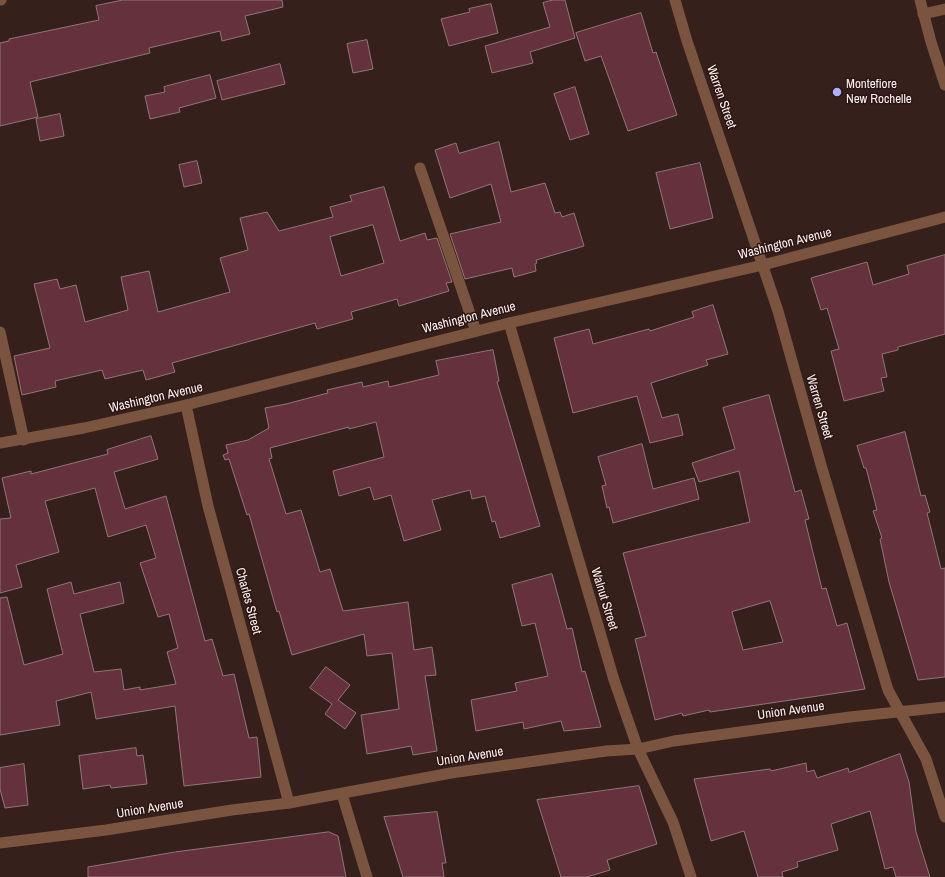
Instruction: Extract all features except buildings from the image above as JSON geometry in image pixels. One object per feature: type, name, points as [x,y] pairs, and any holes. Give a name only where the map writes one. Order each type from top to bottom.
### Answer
[{"type":"street","name":"Warren Street","points":[[675,0],[687,41],[763,265],[888,690],[926,759],[945,817]]},
{"type":"street","points":[[920,0],[945,85]]},
{"type":"street","points":[[923,14],[945,9]]},
{"type":"street","points":[[420,168],[476,331]]},
{"type":"street","name":"Washington Avenue","points":[[0,443],[24,440],[84,428],[186,405],[509,322],[763,265],[945,217]]},
{"type":"street","name":"Walnut Street","points":[[509,322],[614,680],[638,749],[673,822],[691,877]]},
{"type":"street","points":[[0,332],[24,440]]},
{"type":"street","name":"Charles Street","points":[[186,405],[208,506],[289,803]]},
{"type":"street","name":"Union Avenue","points":[[0,843],[106,830],[232,810],[289,803],[451,773],[606,751],[638,749],[674,741],[945,707]]},
{"type":"street","points":[[342,794],[367,877]]},
{"type":"place","name":"Montefiore New Rochelle","points":[[837,92]]}]
